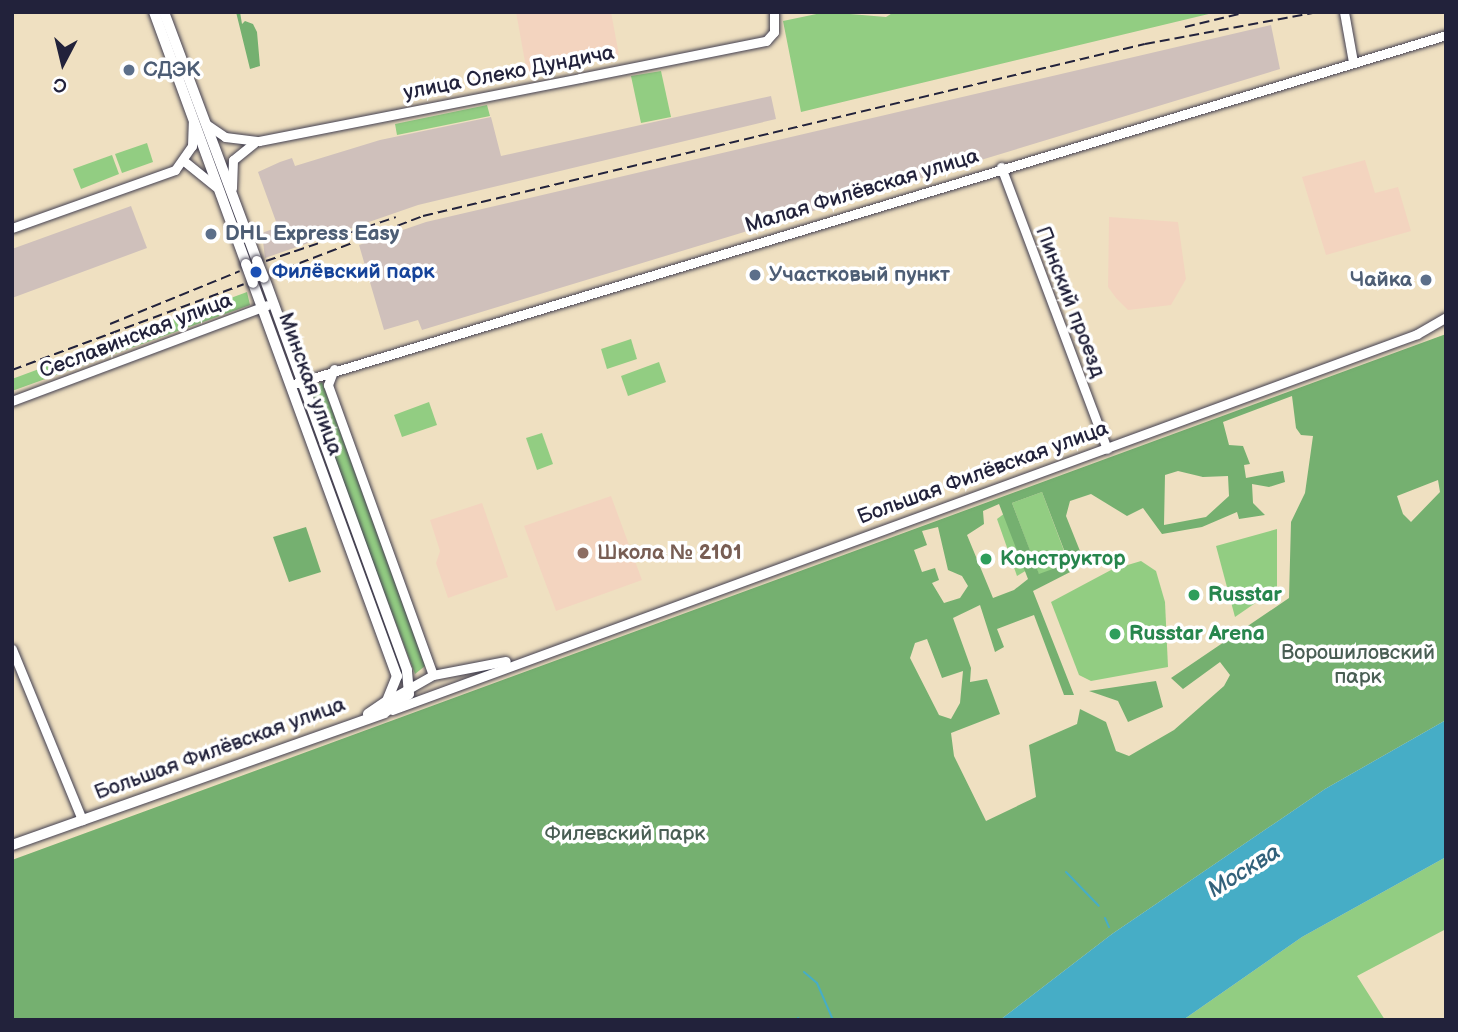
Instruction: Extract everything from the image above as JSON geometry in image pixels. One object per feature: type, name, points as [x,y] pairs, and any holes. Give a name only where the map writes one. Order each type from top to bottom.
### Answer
[{"type":"main road","name":"Минская улица","points":[[154,12],[166,32],[206,124],[232,193],[258,281],[294,383],[410,689]]},
{"type":"main road","name":"Минская улица","points":[[167,12],[166,32],[192,121],[216,187],[252,262]]},
{"type":"main road","points":[[362,718],[387,701],[402,673]]},
{"type":"main road","points":[[384,713],[405,699],[410,689]]},
{"type":"main road","name":"Большая Филёвская улица","points":[[12,845],[362,718],[384,713]]},
{"type":"street","points":[[148,12],[166,32]]},
{"type":"street","name":"улица Олеко Дундича","points":[[206,124],[225,137],[259,141],[766,41],[774,32],[774,12]]},
{"type":"street","points":[[1344,12],[1353,62]]},
{"type":"street","name":"Малая Филёвская улица","points":[[294,383],[1001,167],[1446,35]]},
{"type":"street","points":[[12,228],[175,170],[184,162],[192,146],[192,121]]},
{"type":"street","name":"улица Олеко Дундича","points":[[232,193],[233,160],[259,141]]},
{"type":"street","points":[[184,162],[216,187]]},
{"type":"street","name":"Пинский проезд","points":[[1001,167],[1107,449]]},
{"type":"street","name":"Сеславинская улица","points":[[12,401],[267,305]]},
{"type":"street","name":"Большая Филёвская улица","points":[[384,713],[528,656],[1422,333],[1446,317]]},
{"type":"street","name":"Минская улица","points":[[334,369],[328,385],[429,678]]},
{"type":"street","points":[[12,649],[82,820]]},
{"type":"street","name":"Большая Филёвская улица","points":[[387,701],[429,678],[528,656]]},
{"type":"street","points":[[402,673],[429,678]]},
{"type":"street","name":"Большая Филёвская улица","points":[[410,689],[442,691]]},
{"type":"shaded area","points":[[516,12],[611,12],[619,55],[527,73]]},
{"type":"shaded area","points":[[1271,25],[1280,69],[422,330],[418,320],[384,330],[359,245],[426,222]]},
{"type":"shaded area","points":[[771,96],[776,119],[418,205],[265,258],[262,233],[278,227],[258,172],[292,158],[295,166],[380,140],[491,117],[501,156]]},
{"type":"shaded area","points":[[1365,160],[1375,193],[1398,187],[1411,231],[1326,255],[1302,177]]},
{"type":"shaded area","points":[[131,206],[147,248],[12,298],[12,249]]},
{"type":"shaded area","points":[[1109,217],[1178,222],[1186,279],[1171,305],[1128,310],[1108,287]]},
{"type":"shaded area","name":"Школа № 2101","points":[[611,496],[642,580],[556,611],[524,526]]},
{"type":"shaded area","points":[[482,503],[508,577],[448,598],[436,563],[440,551],[430,520]]},
{"type":"green space","points":[[236,12],[240,12],[242,24],[245,21],[253,24],[257,32],[260,66],[250,69]]},
{"type":"green space","points":[[826,12],[886,17],[894,12],[1217,12],[801,112],[783,21]]},
{"type":"green space","points":[[661,71],[671,117],[641,123],[631,76]]},
{"type":"green space","points":[[487,105],[490,116],[397,135],[395,124]]},
{"type":"green space","points":[[147,143],[153,162],[122,173],[115,154]]},
{"type":"green space","points":[[112,155],[119,174],[81,189],[73,169]]},
{"type":"green space","points":[[247,292],[250,305],[12,391],[12,379]]},
{"type":"green space","points":[[1446,334],[1446,720],[1325,789],[1112,934],[1000,1020],[12,1020],[12,860]],"holes":[[[1292,396],[1296,428],[1301,435],[1313,436],[1305,493],[1291,522],[1289,598],[1171,678],[1183,689],[1220,662],[1230,675],[1224,686],[1174,730],[1129,756],[1116,751],[1106,722],[1080,709],[1077,724],[1029,745],[1036,797],[986,821],[954,756],[951,733],[1000,714],[987,679],[970,682],[971,668],[953,618],[980,605],[995,652],[1004,647],[997,629],[1034,615],[1064,695],[1074,695],[1033,591],[1080,567],[1080,551],[1066,516],[1070,501],[1091,494],[1127,516],[1143,508],[1162,534],[1202,527],[1237,512],[1239,519],[1265,515],[1253,503],[1252,484],[1269,487],[1285,482],[1283,471],[1246,478],[1244,465],[1250,464],[1243,446],[1229,445],[1223,422]],[[1178,471],[1203,477],[1228,476],[1229,496],[1206,517],[1164,525],[1165,475]],[[1438,480],[1440,492],[1411,522],[1403,514],[1397,496]],[[1042,492],[1069,563],[1039,574],[1012,503]],[[999,504],[1028,579],[1014,590],[993,598],[967,535],[984,524],[983,511]],[[938,527],[948,570],[962,576],[968,586],[960,598],[944,603],[932,583],[939,580],[935,568],[922,572],[914,550],[927,545],[922,531]],[[927,639],[942,678],[963,671],[960,703],[951,719],[939,715],[910,658],[915,643]]]},
{"type":"green space","points":[[631,339],[637,359],[607,369],[601,349]]},
{"type":"green space","points":[[659,362],[666,382],[628,396],[621,376]]},
{"type":"green space","points":[[322,382],[425,666],[415,674],[308,390]]},
{"type":"green space","points":[[429,402],[437,425],[402,437],[394,415]]},
{"type":"green space","points":[[542,433],[553,464],[537,470],[526,438]]},
{"type":"green space","points":[[1042,492],[1069,564],[1039,575],[1012,503]]},
{"type":"green space","points":[[1005,513],[1027,570],[1017,576],[997,519]]},
{"type":"green space","points":[[306,527],[321,572],[289,582],[273,537]]},
{"type":"green space","points":[[1277,529],[1277,588],[1235,617],[1216,546]]},
{"type":"green space","name":"Russtar Arena","points":[[1141,561],[1156,571],[1165,602],[1168,667],[1091,681],[1079,675],[1051,602],[1111,570]]},
{"type":"green space","points":[[1156,681],[1163,707],[1128,722],[1118,701],[1089,691]]},
{"type":"green space","points":[[1446,857],[1446,929],[1357,976],[1385,1020],[1183,1020],[1302,937]]},
{"type":"water","name":"Москва","points":[[1446,720],[1446,857],[1302,937],[1183,1020],[1000,1020],[1112,934],[1325,789]]},
{"type":"waterway","points":[[1066,872],[1099,906]]},
{"type":"waterway","points":[[1105,918],[1109,927]]},
{"type":"waterway","points":[[804,972],[817,983],[833,1020]]},
{"type":"railway","points":[[1185,27],[1247,12]]},
{"type":"railway","points":[[271,274],[423,216],[1145,44],[1318,12]]},
{"type":"railway","points":[[266,261],[396,217]]},
{"type":"railway","points":[[110,324],[240,271]]},
{"type":"railway","points":[[12,370],[244,284]]},
{"type":"place","name":"СДЭК","points":[[129,70]]},
{"type":"place","name":"DHL Express Easy","points":[[211,234]]},
{"type":"place","name":"Филёвский парк","points":[[256,272]]},
{"type":"place","name":"Участковый пункт","points":[[755,275]]},
{"type":"place","name":"Чайка","points":[[1426,280]]},
{"type":"place","name":"Школа № 2101","points":[[583,553]]},
{"type":"place","name":"Конструктор","points":[[986,559]]},
{"type":"place","name":"Russtar","points":[[1194,595]]},
{"type":"place","name":"Russtar Arena","points":[[1115,634]]},
{"type":"park label","name":"Ворошиловский парк","points":[[1358,665]]},
{"type":"park label","name":"Филевский парк","points":[[625,834]]}]
